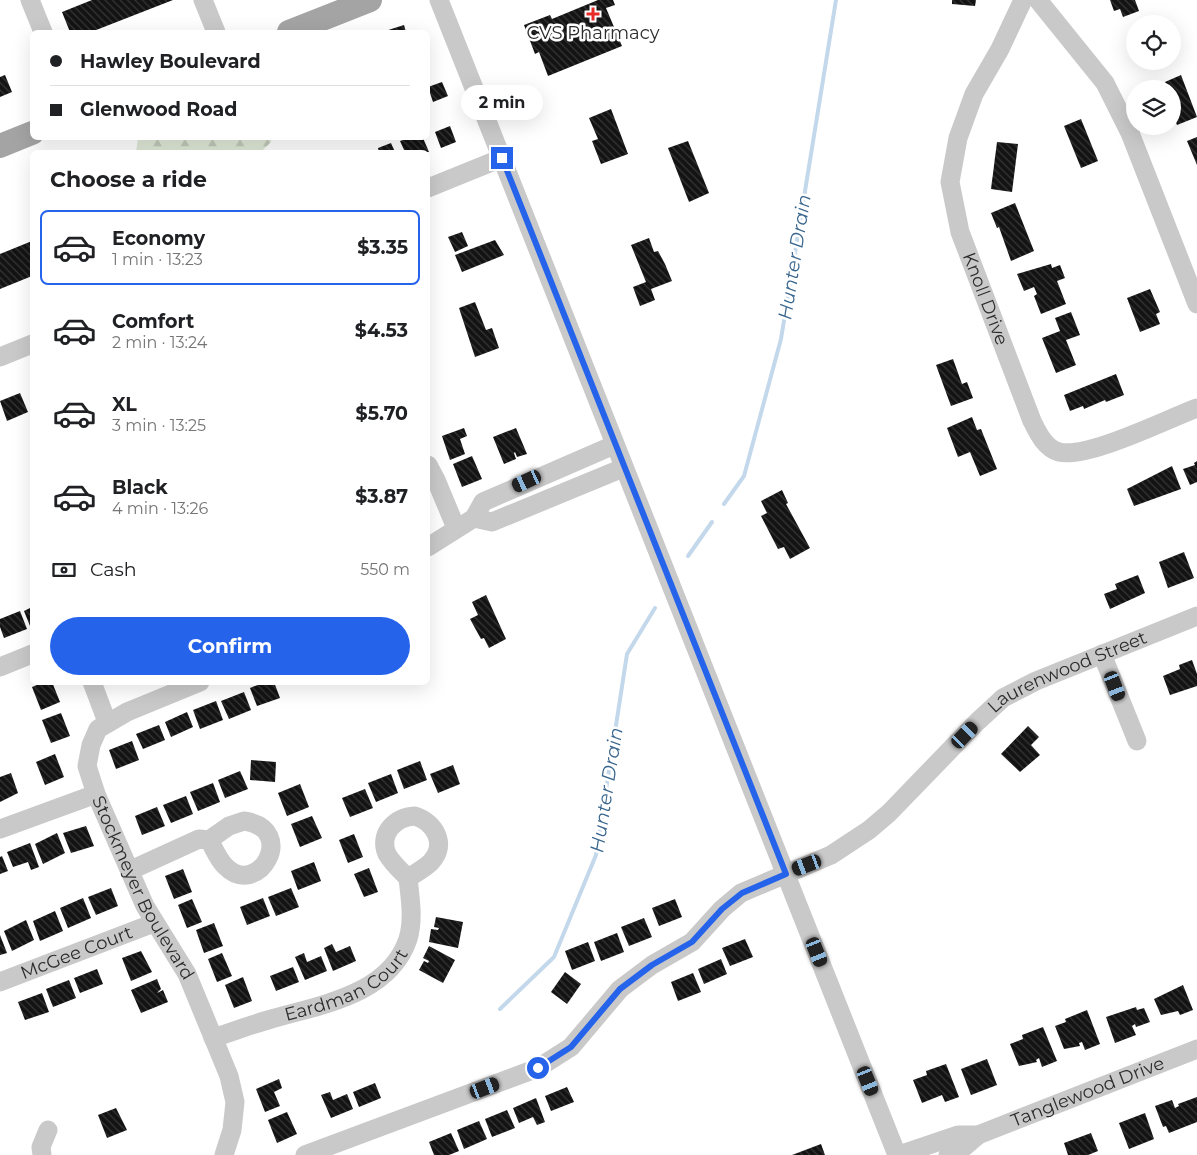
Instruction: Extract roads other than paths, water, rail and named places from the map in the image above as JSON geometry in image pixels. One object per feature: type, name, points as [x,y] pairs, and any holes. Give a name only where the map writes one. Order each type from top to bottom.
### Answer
[{"type":"main road","points":[[294,30],[370,0]]},
{"type":"main road","points":[[0,146],[30,134]]},
{"type":"street","points":[[30,0],[42,30]]},
{"type":"street","points":[[203,0],[215,30]]},
{"type":"street","points":[[439,0],[623,468],[703,663],[898,1155]]},
{"type":"street","name":"Knoll Drive","points":[[1023,0],[1000,49],[974,94],[958,138],[950,182],[960,232],[1032,421],[1047,445],[1058,452],[1081,452],[1197,408]]},
{"type":"street","points":[[1038,0],[1106,83],[1130,133],[1197,304]]},
{"type":"street","points":[[430,187],[502,158]]},
{"type":"street","points":[[0,357],[30,345]]},
{"type":"street","points":[[430,546],[474,518],[483,502],[534,478],[614,445]]},
{"type":"street","points":[[474,518],[492,522],[623,468]]},
{"type":"street","points":[[430,469],[456,528]]},
{"type":"street","points":[[534,478],[544,500]]},
{"type":"street","name":"Laurenwood Street","points":[[305,1155],[538,1068],[571,1047],[605,1004],[632,979],[692,942],[722,909],[742,893],[831,855],[868,830],[889,812],[1003,698],[1036,681],[1197,616]]},
{"type":"street","points":[[1102,654],[1136,740]]},
{"type":"street","points":[[0,667],[30,655]]},
{"type":"street","points":[[93,685],[107,722]]},
{"type":"street","name":"Stockmeyer Boulevard","points":[[193,685],[107,722],[98,729],[90,745],[88,766],[96,794],[154,923],[187,974],[229,1076],[235,1102],[227,1155]]},
{"type":"street","points":[[0,829],[96,794]]},
{"type":"street","points":[[131,870],[199,838],[209,840]]},
{"type":"street","name":"Eardman Court","points":[[214,1038],[328,1003],[366,988],[381,979],[398,960],[408,938],[412,920],[408,878]]},
{"type":"street","name":"McGee Court","points":[[0,982],[154,923]]},
{"type":"street","name":"Tanglewood Drive","points":[[898,1155],[958,1135],[978,1134],[1197,1049]]},
{"type":"street","points":[[42,1155],[41,1147],[48,1130]]},
{"type":"street","name":"Tanglewood Drive","points":[[948,1155],[963,1148],[978,1134]]},
{"type":"waterway","name":"Hunter Drain","points":[[724,504],[744,476],[781,339],[836,0]]},
{"type":"waterway","name":"Hunter Drain","points":[[688,556],[712,522]]},
{"type":"waterway","name":"Hunter Drain","points":[[500,1009],[554,957],[596,855],[627,654],[655,608]]},
{"type":"place","name":"CVS Pharmacy","points":[[593,14]]}]
